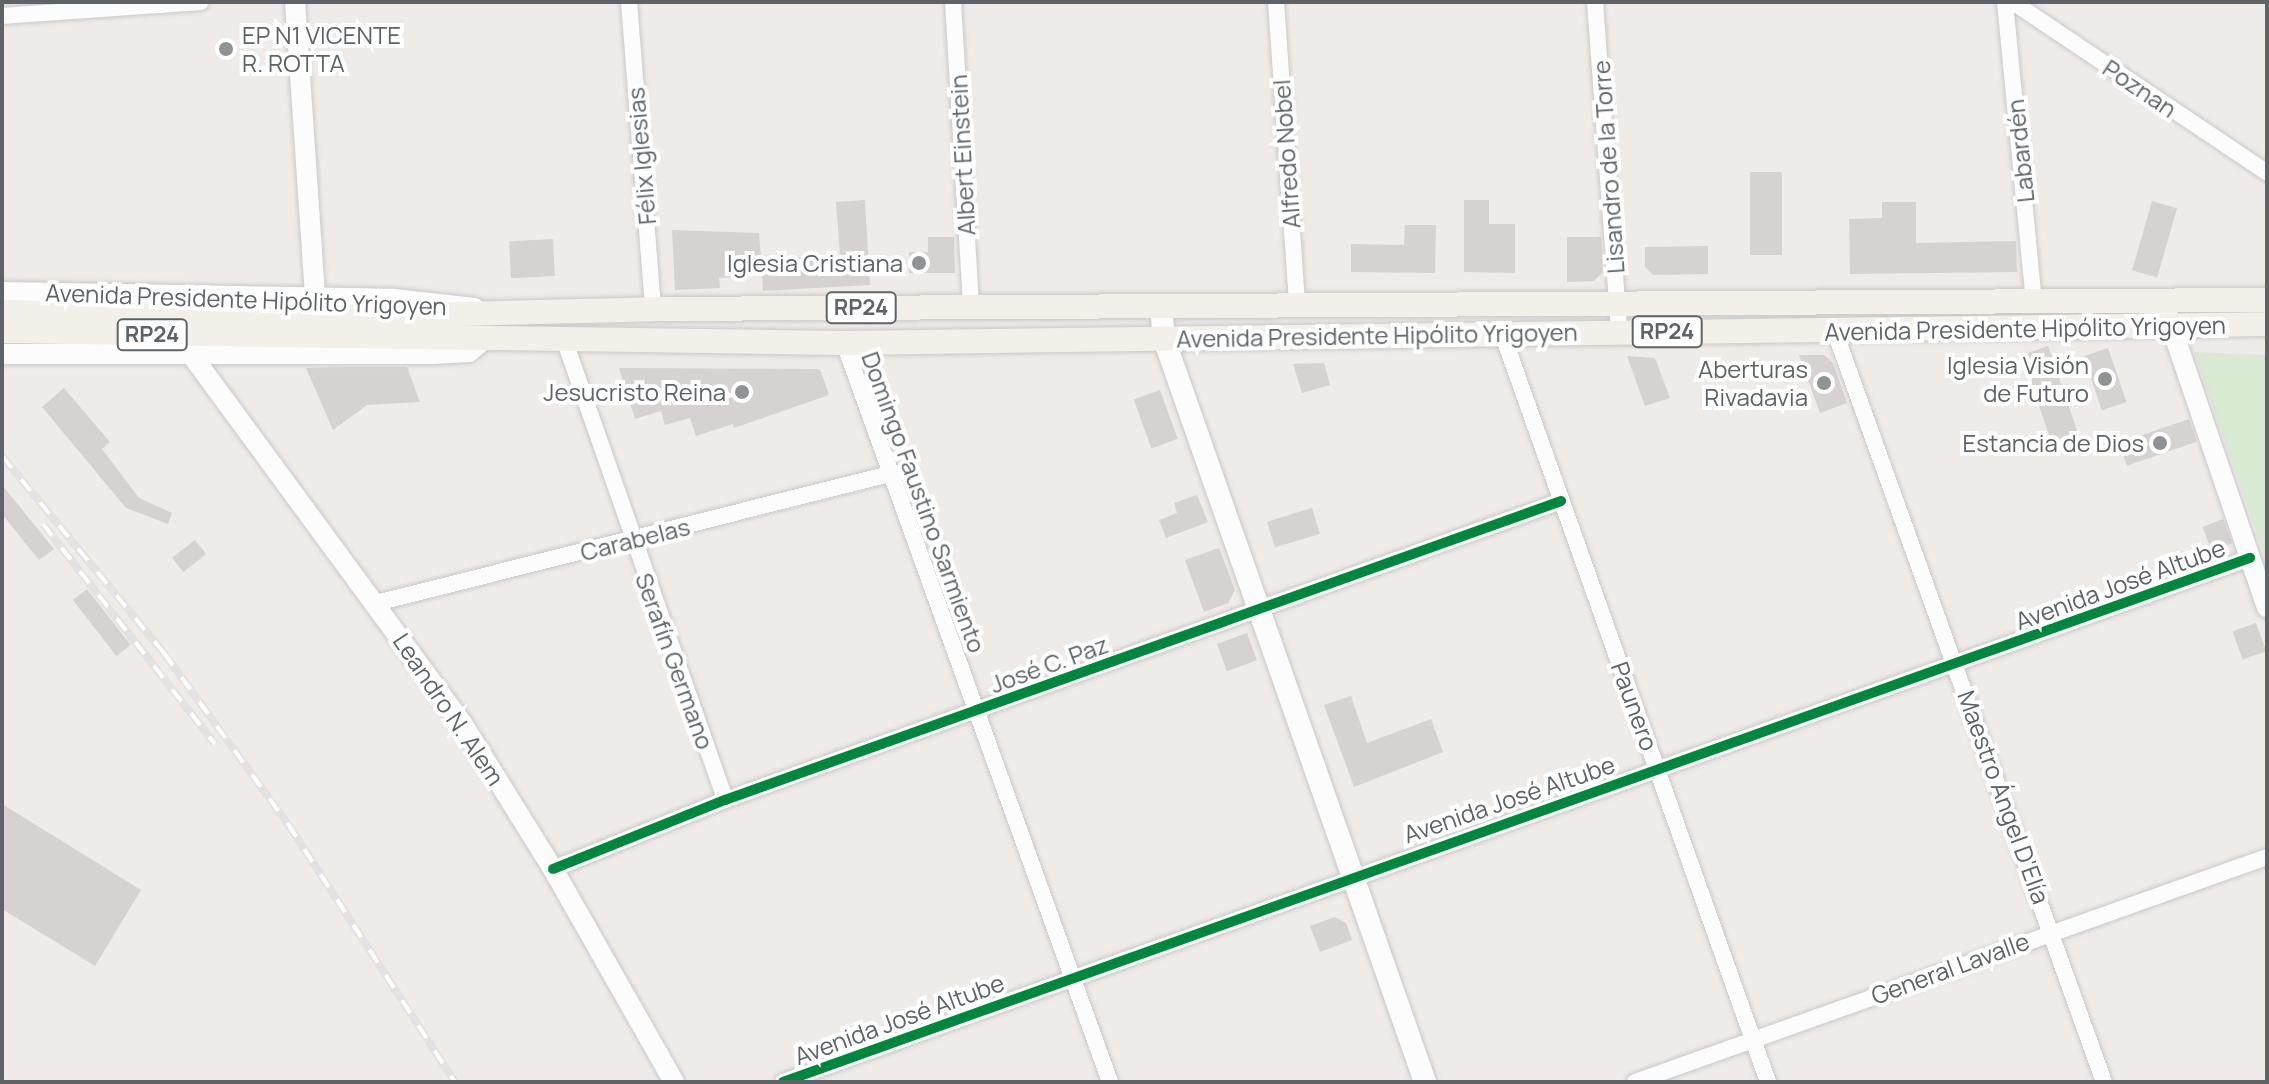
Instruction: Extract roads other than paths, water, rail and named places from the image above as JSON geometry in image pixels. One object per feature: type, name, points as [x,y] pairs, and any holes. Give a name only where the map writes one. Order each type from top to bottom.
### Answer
[{"type":"main road","name":"Avenida Presidente Hipólito Yrigoyen","points":[[2,331],[844,343],[1501,330],[1835,332],[2166,312],[2267,300]]},
{"type":"main road","name":"Avenida Presidente Hipólito Yrigoyen","points":[[2,312],[293,318],[653,309],[2034,301],[2267,324]]},
{"type":"main road","points":[[1161,306],[1164,339],[1350,876],[1425,1082]]},
{"type":"street","points":[[2,16],[201,2]]},
{"type":"street","points":[[295,2],[315,298]]},
{"type":"street","name":"Félix Iglesias","points":[[629,2],[653,309]]},
{"type":"street","name":"Albert Einstein","points":[[953,2],[971,308]]},
{"type":"street","name":"Alfredo Nobel","points":[[1276,2],[1297,305]]},
{"type":"street","name":"Lisandro de la Torre","points":[[1595,2],[1619,331]]},
{"type":"street","name":"Labardén","points":[[2005,2],[2034,301]]},
{"type":"street","name":"Poznan","points":[[2013,2],[2267,173]]},
{"type":"street","name":"Avenida Presidente Hipólito Yrigoyen","points":[[2,292],[445,301],[490,312]]},
{"type":"street","points":[[2166,312],[2267,607]]},
{"type":"street","name":"Paunero","points":[[1501,330],[1768,1082]]},
{"type":"street","name":"Maestro Ángel D'Elía","points":[[1835,332],[2104,1082]]},
{"type":"street","name":"Avenida Presidente Hipólito Yrigoyen","points":[[2,354],[193,357],[469,352],[487,337]]},
{"type":"street","name":"Serafín Germano","points":[[564,339],[631,541],[725,800]]},
{"type":"street","name":"Domingo Faustino Sarmiento","points":[[844,343],[980,711],[1110,1082]]},
{"type":"street","name":"Leandro N. Alem","points":[[193,357],[462,723],[553,869],[674,1082]]},
{"type":"street","name":"Carabelas","points":[[376,603],[894,473]]},
{"type":"street","name":"José C. Paz","points":[[553,869],[725,800],[1561,501]]},
{"type":"street","name":"Avenida José Altube","points":[[783,1082],[1350,876],[2250,558]]},
{"type":"street","name":"General Lavalle","points":[[1635,1082],[2052,930],[2267,857]]},
{"type":"railway","points":[[2,456],[164,653],[288,824],[455,1082]]},
{"type":"railway","points":[[43,524],[215,744]]},
{"type":"place","name":"EP N1 VICENTE R. ROTTA","points":[[226,49]]},
{"type":"place","name":"Iglesia Cristiana","points":[[919,263]]},
{"type":"place","name":"Iglesia Visión de Futuro","points":[[2105,379]]},
{"type":"place","name":"Aberturas Rivadavia","points":[[1824,383]]},
{"type":"place","name":"Jesucristo Reina","points":[[742,392]]},
{"type":"place","name":"Estancia de Dios","points":[[2160,443]]}]
